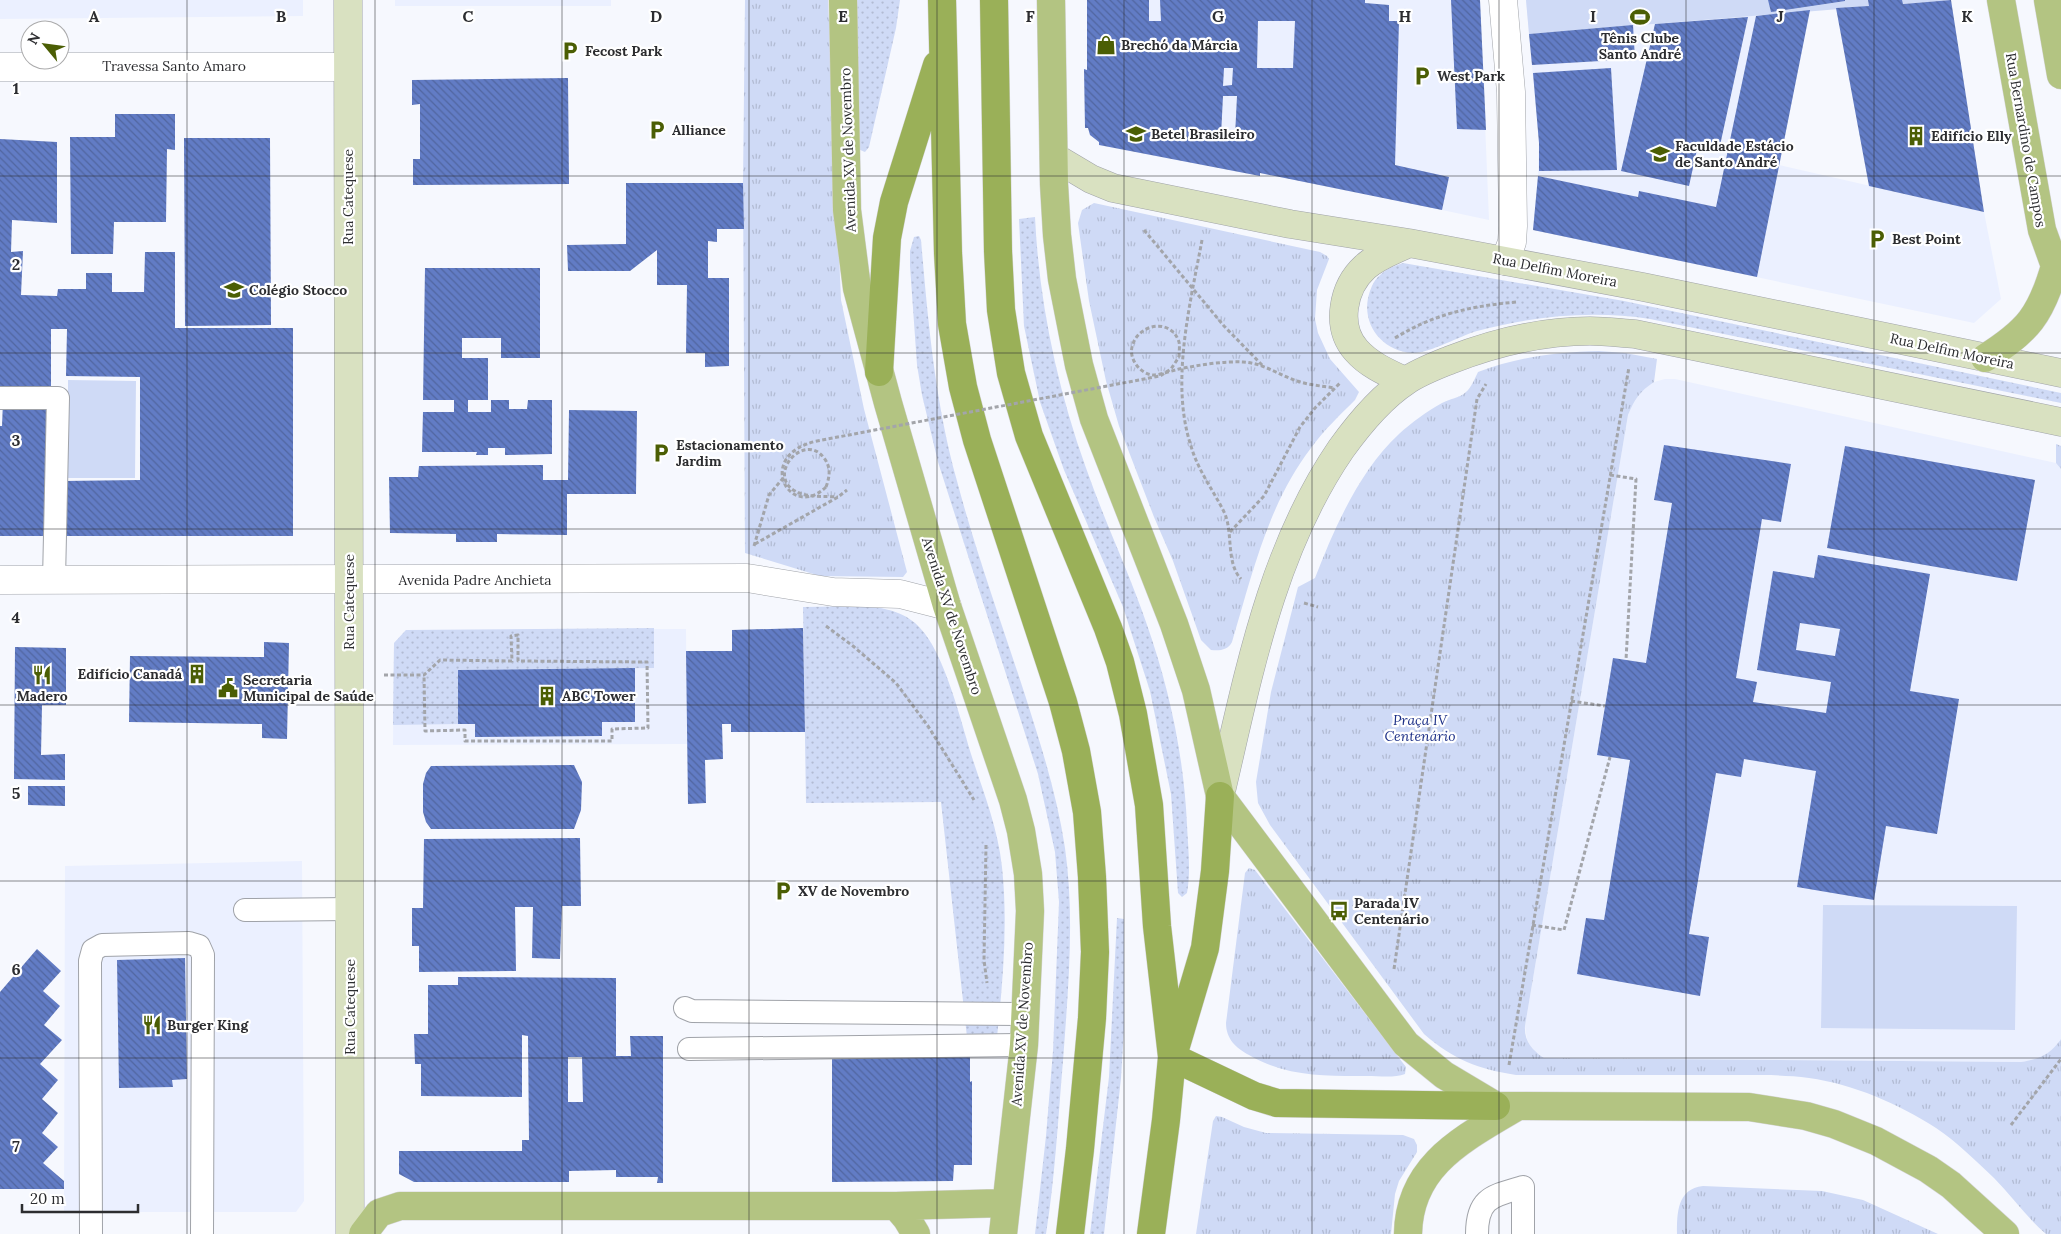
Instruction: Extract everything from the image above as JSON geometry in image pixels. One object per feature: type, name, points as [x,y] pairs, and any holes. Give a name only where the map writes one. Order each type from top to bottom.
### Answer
[{"type":"highway","points":[[942,0],[948,253],[952,324],[962,387],[977,440],[1063,702],[1076,751],[1087,812],[1095,952],[1092,1018],[1070,1234]]},
{"type":"highway","points":[[994,0],[998,251],[1001,310],[1005,342],[1011,374],[1029,436],[1108,628],[1133,714],[1149,805],[1157,926],[1172,1057]]},
{"type":"highway","points":[[879,372],[883,284],[894,202],[944,42]]},
{"type":"highway","points":[[1151,1234],[1172,1057],[1205,948],[1215,870],[1220,796]]},
{"type":"highway","points":[[1172,1057],[1254,1096],[1277,1103],[1507,1106]]},
{"type":"main road","name":"Rua Catequese","points":[[348,0],[350,1234]]},
{"type":"main road","name":"Avenida XV de Novembro","points":[[843,0],[847,210],[857,288],[879,372],[947,606],[1014,800],[1028,874],[1030,911],[1024,1045],[1003,1234]]},
{"type":"main road","points":[[1051,0],[1054,195],[1061,270],[1079,366],[1094,419],[1174,624],[1196,690],[1220,796],[1406,1044],[1444,1075],[1507,1106],[1749,1107],[1806,1116],[1856,1132],[1897,1151],[1928,1169],[1951,1186],[2005,1234]]},
{"type":"main road","name":"Rua Bernardino de Campos","points":[[2001,0],[2042,230],[2058,272]]},
{"type":"main road","points":[[2048,0],[2061,75]]},
{"type":"main road","name":"Rua Delfim Moreira","points":[[1054,157],[1091,179],[1113,188],[1290,224],[1409,242],[1698,298],[2061,373]]},
{"type":"main road","points":[[1405,381],[1377,367],[1356,350],[1350,340],[1344,315],[1345,301],[1357,275],[1367,265],[1409,242]]},
{"type":"main road","points":[[1986,358],[2016,338],[2030,324],[2058,272]]},
{"type":"main road","points":[[1220,796],[1244,692],[1272,593],[1293,534],[1311,498],[1353,433],[1372,409],[1405,381],[1428,369],[1491,346],[1549,334],[1589,331],[1608,332],[1643,336],[2061,422]]},
{"type":"main road","points":[[1408,1234],[1408,1221],[1415,1196],[1430,1168],[1456,1144],[1507,1106]]},
{"type":"main road","points":[[363,1234],[379,1213],[400,1206],[896,1206],[1006,1203]]},
{"type":"main road","points":[[896,1206],[916,1234]]},
{"type":"street","points":[[1503,0],[1511,92],[1513,217],[1512,242],[1505,261]]},
{"type":"street","name":"Travessa Santo Amaro","points":[[0,67],[347,68]]},
{"type":"street","name":"Avenida Padre Anchieta","points":[[0,580],[747,578],[833,592],[900,594],[947,606]]},
{"type":"lane","points":[[0,398],[58,398],[54,580]]},
{"type":"lane","points":[[245,910],[350,909]]},
{"type":"lane","points":[[91,1234],[90,961],[93,950],[102,945],[189,943],[199,946],[203,955],[202,1234]]},
{"type":"lane","points":[[685,1008],[692,1011],[1025,1014]]},
{"type":"lane","points":[[690,1049],[1024,1045]]},
{"type":"lane","points":[[1477,1234],[1477,1221],[1481,1208],[1491,1197],[1523,1187],[1523,1234]]},
{"type":"path","points":[[1208,208],[1192,289],[1182,368],[1181,396],[1190,446],[1198,466],[1225,514],[1230,532],[1233,563],[1239,577],[1244,582]]},
{"type":"path","points":[[1140,226],[1224,326],[1262,365]]},
{"type":"path","points":[[1491,312],[1496,296]]},
{"type":"path","points":[[838,497],[803,494],[787,485],[785,477],[786,467],[791,458],[798,451],[810,449],[822,454],[828,463],[830,475],[826,487],[819,493],[811,497],[794,494],[786,487],[782,476],[783,466],[794,450],[803,444],[817,441],[1160,376],[1171,369],[1178,357],[1180,343],[1174,334],[1164,327],[1154,326],[1144,329],[1136,337],[1131,349],[1134,362],[1142,370],[1152,375],[1182,368],[1246,362],[1262,365],[1298,381],[1335,388]]},
{"type":"path","points":[[1508,1065],[1630,360]]},
{"type":"path","points":[[1230,532],[1264,496],[1300,427],[1314,408],[1347,377]]},
{"type":"path","points":[[1392,977],[1477,399],[1486,383]]},
{"type":"path","points":[[1610,475],[1636,479],[1626,660]]},
{"type":"path","points":[[747,578],[769,495],[785,477]]},
{"type":"path","points":[[755,544],[847,490]]},
{"type":"path","points":[[821,623],[853,646],[896,683],[928,726],[976,804]]},
{"type":"path","points":[[394,675],[424,675],[440,660],[512,661],[511,636],[518,635],[518,661],[647,662],[648,728],[612,729],[612,741],[465,741],[465,730],[425,731],[424,675]]},
{"type":"path","points":[[1571,701],[1605,706]]},
{"type":"path","points":[[1532,925],[1564,930],[1610,756]]},
{"type":"path","points":[[986,843],[984,960],[992,1014]]},
{"type":"path","points":[[2011,1124],[2061,1060]]},
{"type":"shaded area","points":[[0,0],[303,0],[303,16],[0,19]]},
{"type":"shaded area","points":[[395,0],[611,0],[611,6],[395,6]]},
{"type":"shaded area","points":[[1087,0],[1480,0],[1489,220],[1353,191],[1099,142],[1088,128]]},
{"type":"shaded area","name":"Faculdade Estácio de Santo André","points":[[1526,0],[1951,0],[1810,10],[1779,165],[1984,212],[2001,299],[1974,323],[1533,230],[1539,143]]},
{"type":"shaded area","points":[[1675,379],[2056,463],[2061,469],[2061,1039],[2050,1053],[2037,1060],[2021,1062],[1544,1058],[1531,1048],[1525,1026],[1628,415],[1633,402],[1643,389],[1654,382]]},
{"type":"shaded area","points":[[686,629],[687,744],[393,745],[394,643],[406,630]]},
{"type":"shaded area","points":[[302,861],[304,1201],[296,1212],[64,1212],[65,866]]},
{"type":"green space","points":[[745,0],[828,0],[841,300],[864,409],[907,572],[903,577],[820,576],[745,553],[743,183]]},
{"type":"green space","points":[[857,0],[900,0],[896,28],[869,147],[865,152],[858,149]]},
{"type":"green space","name":"Tênis Clube Santo André","points":[[1526,0],[1951,0],[1529,34]]},
{"type":"green space","points":[[1094,203],[1320,252],[1329,259],[1317,290],[1315,319],[1318,333],[1330,359],[1359,392],[1355,400],[1311,448],[1283,493],[1272,516],[1254,566],[1232,642],[1223,649],[1211,650],[1201,640],[1173,561],[1119,426],[1106,381],[1089,301],[1078,223],[1082,210]]},
{"type":"green space","points":[[1035,217],[1045,312],[1066,407],[1093,487],[1146,622],[1162,671],[1174,722],[1183,773],[1189,868],[1187,893],[1182,897],[1178,893],[1171,794],[1150,691],[1123,607],[1064,470],[1040,402],[1024,326],[1019,219]]},
{"type":"green space","points":[[919,236],[921,240],[933,361],[949,451],[972,535],[1043,751],[1058,809],[1065,848],[1070,901],[1068,981],[1056,1148],[1046,1234],[1035,1234],[1053,1051],[1059,902],[1055,852],[1038,774],[938,462],[922,395],[917,365],[910,266],[910,251],[914,237]]},
{"type":"green space","points":[[1403,263],[1624,301],[2061,393],[2061,403],[1628,316],[1585,315],[1541,318],[1477,331],[1419,353],[1401,351],[1382,341],[1375,333],[1370,324],[1367,302],[1372,285],[1378,276],[1392,267]]},
{"type":"green space","name":"Praça IV Centenário","points":[[1599,351],[1625,353],[1657,359],[1654,382],[1638,396],[1628,415],[1525,1026],[1527,1041],[1544,1058],[2021,1062],[2044,1055],[2053,1049],[2061,1039],[2061,1234],[2046,1234],[1994,1178],[1944,1133],[1891,1103],[1842,1085],[1809,1078],[1771,1075],[1516,1075],[1490,1070],[1456,1057],[1424,1034],[1270,825],[1258,803],[1256,782],[1271,692],[1298,587],[1315,578],[1339,521],[1372,465],[1399,434],[1414,421],[1436,406],[1461,396],[1466,392],[1478,372],[1537,356]]},
{"type":"green space","points":[[68,380],[136,381],[135,478],[68,478]]},
{"type":"green space","points":[[2056,444],[2061,446],[2061,469],[2056,463]]},
{"type":"green space","points":[[869,606],[890,610],[903,615],[915,623],[929,639],[937,653],[951,688],[990,810],[1000,852],[1005,909],[1003,973],[997,1037],[967,1037],[941,802],[806,803],[803,607]]},
{"type":"green space","points":[[654,628],[654,668],[458,670],[458,724],[393,725],[394,643],[406,630]]},
{"type":"green space","points":[[1249,868],[1255,870],[1406,1067],[1405,1074],[1392,1076],[1336,1076],[1306,1074],[1278,1068],[1263,1062],[1236,1046],[1228,1034],[1226,1023],[1245,873]]},
{"type":"green space","points":[[1823,905],[2017,906],[2015,1030],[1821,1028]]},
{"type":"green space","points":[[1117,918],[1124,919],[1124,1029],[1121,1078],[1104,1234],[1090,1234],[1109,1077]]},
{"type":"green space","points":[[1216,1116],[1266,1133],[1403,1135],[1414,1139],[1417,1145],[1417,1152],[1399,1181],[1395,1194],[1391,1234],[1196,1234],[1213,1121]]},
{"type":"green space","points":[[1703,1186],[1822,1191],[1863,1200],[1938,1234],[1677,1234],[1678,1210],[1683,1197],[1694,1188]]},
{"type":"building","points":[[1087,0],[1149,0],[1149,21],[1161,21],[1160,0],[1365,0],[1365,3],[1389,5],[1389,21],[1399,21],[1395,165],[1449,177],[1442,210],[1260,173],[1260,176],[1099,145],[1099,142],[1090,135],[1088,128],[1085,128],[1084,69],[1087,70]],"holes":[[[1258,21],[1295,21],[1293,68],[1257,68]],[[1224,68],[1233,68],[1232,85],[1223,86]],[[1223,96],[1237,96],[1235,136],[1221,136]]]},
{"type":"building","points":[[1451,0],[1480,0],[1486,130],[1457,129]]},
{"type":"building","points":[[1768,0],[1845,0],[1845,1],[1771,12]]},
{"type":"building","name":"Edifício Elly","points":[[1868,0],[1902,0],[1903,4],[1951,0],[1984,212],[1869,186],[1836,8],[1869,6]]},
{"type":"building","points":[[1810,10],[1757,277],[1533,230],[1538,176],[1638,197],[1639,191],[1716,207],[1756,16]]},
{"type":"building","points":[[1748,17],[1719,150],[1698,145],[1689,186],[1621,171],[1655,24]]},
{"type":"building","points":[[1633,25],[1635,59],[1532,65],[1529,34]]},
{"type":"building","points":[[1611,68],[1617,170],[1539,171],[1539,143],[1533,73]]},
{"type":"building","points":[[568,78],[569,184],[413,185],[413,159],[420,159],[420,104],[412,105],[412,80]]},
{"type":"building","points":[[115,114],[175,114],[175,150],[167,149],[166,222],[114,222],[113,254],[71,254],[70,137],[115,137]]},
{"type":"building","points":[[184,138],[270,138],[271,325],[185,326]]},
{"type":"building","points":[[0,139],[57,142],[57,223],[12,220],[11,252],[23,251],[21,295],[57,296],[58,289],[86,289],[86,273],[112,273],[112,292],[144,292],[145,252],[175,252],[175,328],[293,328],[293,536],[62,536],[64,481],[140,480],[140,377],[66,376],[67,329],[51,329],[51,394],[0,394]]},
{"type":"building","points":[[626,183],[743,183],[744,229],[717,229],[717,242],[708,241],[708,278],[729,278],[729,366],[705,367],[705,353],[686,353],[687,285],[657,285],[657,250],[630,271],[568,271],[567,245],[626,244]]},
{"type":"building","points":[[425,268],[540,268],[540,358],[501,358],[501,338],[462,338],[462,358],[488,358],[488,400],[468,400],[468,412],[491,412],[491,400],[509,400],[509,409],[527,409],[528,400],[552,400],[552,454],[505,455],[505,448],[488,448],[488,455],[476,455],[477,452],[422,452],[423,412],[454,412],[454,400],[423,400]]},
{"type":"building","points":[[3,401],[50,403],[45,536],[0,536],[0,426],[2,426]]},
{"type":"building","points":[[569,410],[637,411],[636,494],[567,494],[567,535],[497,534],[497,542],[456,542],[456,534],[390,533],[389,477],[418,477],[419,466],[543,465],[543,480],[568,480]]},
{"type":"building","points":[[1664,445],[1791,464],[1781,522],[1762,519],[1736,678],[1757,682],[1753,702],[1826,713],[1831,682],[1757,670],[1773,571],[1814,578],[1818,555],[1930,574],[1910,691],[1959,699],[1937,834],[1886,826],[1874,900],[1797,887],[1816,771],[1744,759],[1741,777],[1716,773],[1689,934],[1709,937],[1700,996],[1577,974],[1586,918],[1604,920],[1630,760],[1597,755],[1613,658],[1646,663],[1672,503],[1654,500]],"holes":[[[1800,623],[1840,629],[1835,656],[1796,650]]]},
{"type":"building","points":[[1845,446],[2035,480],[2017,581],[1827,548]]},
{"type":"building","points":[[803,628],[805,732],[731,732],[731,724],[722,724],[723,759],[705,760],[706,803],[688,804],[686,651],[732,651],[732,630]]},
{"type":"building","name":"Edifício Canadá","points":[[264,642],[289,643],[287,739],[262,738],[262,724],[129,722],[130,656],[264,657]]},
{"type":"building","points":[[15,647],[66,648],[66,705],[42,705],[41,755],[65,754],[65,780],[14,779]]},
{"type":"building","name":"ABC Tower","points":[[635,668],[635,722],[602,722],[602,736],[475,737],[475,724],[458,724],[458,670]]},
{"type":"building","points":[[574,765],[582,782],[581,810],[574,829],[431,829],[426,822],[423,812],[423,784],[426,773],[431,766]]},
{"type":"building","points":[[28,786],[65,786],[65,806],[28,805]]},
{"type":"building","points":[[580,838],[581,906],[562,906],[560,959],[532,958],[533,907],[515,907],[516,971],[419,972],[419,946],[412,946],[412,908],[423,908],[424,839]]},
{"type":"building","points":[[37,949],[61,971],[43,991],[60,1006],[44,1025],[62,1040],[40,1064],[58,1080],[42,1099],[58,1113],[42,1133],[58,1147],[43,1163],[64,1181],[64,1189],[0,1189],[0,992]]},
{"type":"building","name":"Burger King","points":[[185,958],[187,1079],[172,1080],[173,1087],[119,1088],[117,960]]},
{"type":"building","points":[[458,977],[616,978],[616,1056],[631,1056],[630,1036],[663,1036],[663,1183],[657,1183],[658,1177],[616,1177],[616,1170],[569,1171],[569,1182],[414,1182],[399,1174],[399,1151],[522,1151],[522,1140],[529,1140],[528,1036],[522,1035],[522,1097],[421,1096],[421,1064],[415,1064],[414,1034],[428,1034],[428,985],[458,985]],"holes":[[[568,1057],[582,1057],[583,1102],[568,1102]]]},
{"type":"building","points":[[970,1049],[972,1165],[954,1165],[953,1181],[832,1182],[832,1055]]},
{"type":"place","name":"Tênis Clube Santo André","points":[[1640,17]]},
{"type":"place","name":"Brechó da Márcia","points":[[1106,45]]},
{"type":"place","name":"Fecost Park","points":[[570,51]]},
{"type":"place","name":"West Park","points":[[1422,76]]},
{"type":"place","name":"Alliance","points":[[657,130]]},
{"type":"place","name":"Betel Brasileiro","points":[[1136,134]]},
{"type":"place","name":"Edifício Elly","points":[[1916,136]]},
{"type":"place","name":"Faculdade Estácio de Santo André","points":[[1660,154]]},
{"type":"place","name":"Best Point","points":[[1877,239]]},
{"type":"place","name":"Colégio Stocco","points":[[234,290]]},
{"type":"place","name":"Estacionamento Jardim","points":[[661,453]]},
{"type":"place","name":"Edifício Canadá","points":[[197,674]]},
{"type":"place","name":"Madero","points":[[42,675]]},
{"type":"place","name":"Secretaria Municipal de Saúde","points":[[228,688]]},
{"type":"place","name":"ABC Tower","points":[[547,696]]},
{"type":"place","name":"XV de Novembro","points":[[783,891]]},
{"type":"place","name":"Parada IV Centenário","points":[[1339,911]]},
{"type":"place","name":"Burger King","points":[[152,1025]]}]
